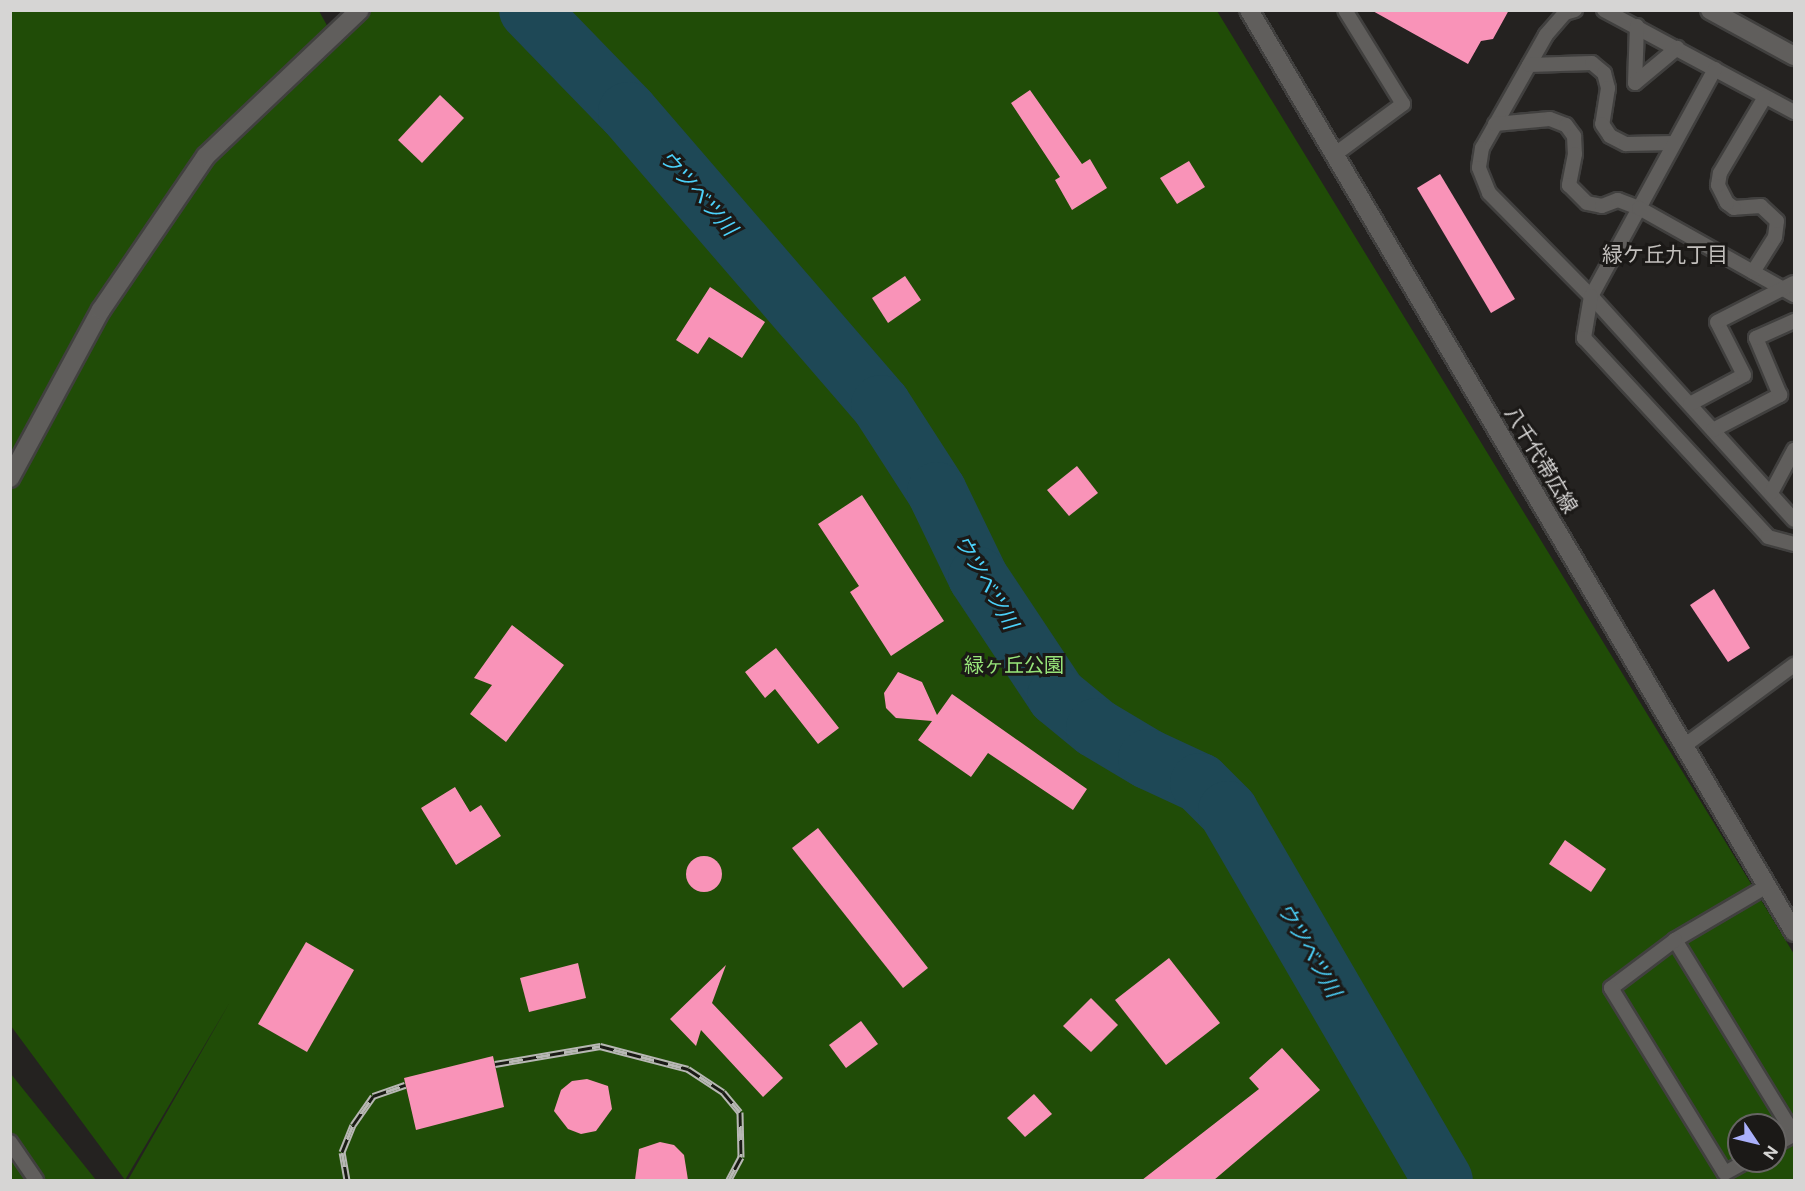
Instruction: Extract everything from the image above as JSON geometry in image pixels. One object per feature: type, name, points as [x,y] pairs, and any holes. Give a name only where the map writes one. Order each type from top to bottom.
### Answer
[{"type":"main road","points":[[10,478],[101,310],[206,156],[360,10]]},
{"type":"main road","name":"八千代帯広線","points":[[1249,10],[1794,932]]},
{"type":"main road","points":[[1710,10],[1794,56]]},
{"type":"lane","points":[[1334,155],[1403,104],[1345,10]]},
{"type":"lane","points":[[1575,10],[1565,13],[1546,35],[1482,148],[1479,168],[1488,193],[1591,296],[1794,520]]},
{"type":"lane","points":[[1604,10],[1794,112]]},
{"type":"lane","points":[[1637,26],[1635,83],[1677,48]]},
{"type":"lane","points":[[1529,65],[1592,63],[1604,73],[1608,88],[1602,124],[1610,136],[1626,144],[1674,142]]},
{"type":"lane","points":[[1715,69],[1591,296],[1584,338],[1768,537],[1794,544]]},
{"type":"lane","points":[[1753,272],[1775,237],[1777,221],[1761,206],[1734,208],[1726,203],[1718,185],[1720,173],[1766,97]]},
{"type":"lane","points":[[1495,124],[1550,118],[1566,125],[1574,136],[1575,154],[1569,185],[1587,203],[1602,206],[1618,200],[1639,208],[1753,272],[1790,288]]},
{"type":"lane","points":[[1690,404],[1744,375],[1717,322],[1790,288]]},
{"type":"lane","points":[[1713,430],[1779,395],[1756,338],[1794,321]]},
{"type":"lane","points":[[1771,493],[1794,450]]},
{"type":"lane","points":[[1684,746],[1794,665]]},
{"type":"lane","points":[[1727,1172],[1725,1173],[1611,988],[1675,940],[1767,886]]},
{"type":"lane","points":[[1675,940],[1794,1135]]},
{"type":"lane","points":[[10,1142],[36,1180]]},
{"type":"green space","name":"緑ヶ丘公園","points":[[367,10],[1217,11],[1794,954],[1794,1180],[128,1180],[230,1002],[125,1180],[11,1026],[10,11],[319,11],[334,38]]},
{"type":"green space","points":[[11,1074],[96,1180],[11,1180]]},
{"type":"building","points":[[1371,10],[1509,10],[1493,39],[1481,41],[1468,64]]},
{"type":"building","points":[[1030,90],[1082,164],[1090,159],[1107,188],[1072,210],[1055,180],[1060,177],[1011,103]]},
{"type":"building","points":[[440,95],[464,118],[422,163],[398,140]]},
{"type":"building","points":[[1189,161],[1205,187],[1177,204],[1160,178]]},
{"type":"building","points":[[1440,174],[1515,299],[1491,313],[1417,188]]},
{"type":"building","points":[[905,276],[921,300],[888,323],[872,298]]},
{"type":"building","points":[[710,287],[765,322],[742,358],[709,337],[698,354],[676,340]]},
{"type":"building","points":[[1077,466],[1098,493],[1069,516],[1047,490]]},
{"type":"building","points":[[862,495],[944,621],[891,656],[850,592],[859,586],[818,524]]},
{"type":"building","points":[[1714,589],[1750,648],[1728,662],[1690,605]]},
{"type":"building","points":[[512,625],[564,665],[506,742],[470,714],[492,685],[474,678]]},
{"type":"building","points":[[776,648],[839,728],[818,744],[775,689],[765,698],[745,672]]},
{"type":"building","points":[[898,672],[922,682],[937,715],[952,694],[1087,789],[1073,810],[988,753],[971,777],[918,740],[932,721],[896,718],[886,708],[884,693]]},
{"type":"building","points":[[455,787],[470,812],[481,805],[501,836],[456,865],[421,808]]},
{"type":"building","points":[[818,828],[928,968],[903,988],[792,848]]},
{"type":"building","points":[[1565,840],[1606,869],[1591,892],[1549,864]]},
{"type":"building","points":[[704,856],[717,861],[722,874],[717,887],[704,892],[691,887],[686,874],[691,861]]},
{"type":"building","points":[[306,942],[354,970],[307,1052],[258,1024]]},
{"type":"building","points":[[1169,958],[1220,1023],[1166,1065],[1115,1000]]},
{"type":"building","points":[[578,963],[586,998],[529,1012],[520,978]]},
{"type":"building","points":[[726,965],[712,1003],[783,1078],[763,1097],[701,1030],[696,1046],[670,1019]]},
{"type":"building","points":[[1091,998],[1118,1025],[1091,1052],[1063,1026]]},
{"type":"building","points":[[861,1021],[878,1044],[846,1068],[829,1045]]},
{"type":"building","points":[[1282,1048],[1320,1090],[1214,1180],[1142,1180],[1259,1089],[1249,1078]]},
{"type":"building","points":[[493,1056],[504,1107],[416,1130],[404,1078]]},
{"type":"building","points":[[587,1079],[608,1086],[612,1109],[596,1131],[581,1134],[568,1129],[554,1111],[561,1090],[572,1081]]},
{"type":"building","points":[[1034,1094],[1052,1114],[1025,1137],[1007,1118]]},
{"type":"building","points":[[660,1142],[674,1145],[684,1155],[688,1180],[635,1180],[639,1149]]},
{"type":"waterway","name":"ウツベツ川","points":[[529,10],[628,112],[881,405],[937,492],[978,577],[1057,696],[1096,728],[1148,759],[1200,783],[1228,811],[1443,1180]]},
{"type":"railway","points":[[495,1064],[600,1046],[688,1069],[723,1092],[740,1112],[741,1157],[729,1180]]},
{"type":"railway","points":[[347,1180],[342,1152],[353,1125],[373,1096],[405,1085]]},
{"type":"district","name":"緑ケ丘九丁目","points":[[1665,255]]}]
